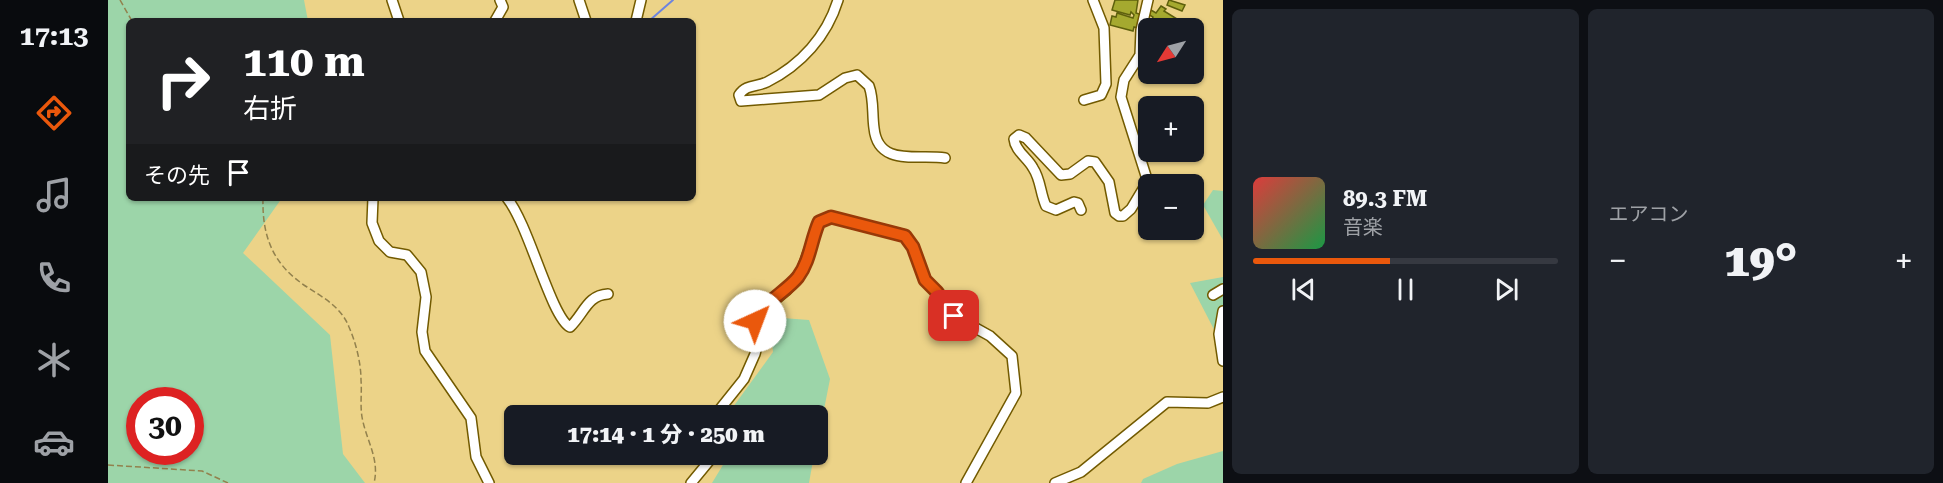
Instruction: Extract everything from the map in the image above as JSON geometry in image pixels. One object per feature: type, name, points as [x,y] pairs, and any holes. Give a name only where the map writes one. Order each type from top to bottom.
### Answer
[{"type":"street","points":[[392,0],[398,18]]},
{"type":"street","points":[[497,18],[503,7],[501,0]]},
{"type":"street","points":[[579,0],[585,18]]},
{"type":"street","points":[[637,18],[641,0]]},
{"type":"street","points":[[838,0],[822,37],[812,48],[770,81],[746,88],[739,95],[741,101],[819,95],[845,78],[857,75],[869,86],[875,137],[885,153],[897,156],[945,158]]},
{"type":"street","points":[[1084,100],[1101,95],[1106,84],[1104,24],[1093,0]]},
{"type":"street","points":[[1081,210],[1078,203],[1074,202],[1056,210],[1046,206],[1040,180],[1032,165],[1016,147],[1014,140],[1019,135],[1026,138],[1061,176],[1070,174],[1088,160],[1095,162],[1109,182],[1115,213],[1119,216],[1127,213],[1143,190],[1146,176],[1122,105],[1122,88],[1140,56],[1140,30],[1148,0]]},
{"type":"street","points":[[374,201],[372,222],[379,241],[390,252],[407,255],[421,272],[426,297],[423,333],[425,351],[471,418],[476,457],[489,483]]},
{"type":"street","points":[[509,201],[528,235],[556,311],[563,323],[570,327],[590,301],[599,294],[608,294]]},
{"type":"street","points":[[723,405],[744,379],[757,348],[757,315],[786,291],[800,275],[819,222],[831,217],[899,233],[909,240],[925,280],[937,292],[954,316],[990,336],[1008,351],[1014,362],[1016,393],[966,483]]},
{"type":"street","points":[[1213,295],[1223,289]]},
{"type":"street","points":[[1223,311],[1219,334],[1223,362]]},
{"type":"street","points":[[1055,483],[1081,472],[1167,402],[1208,403],[1223,397]]},
{"type":"street","points":[[691,483],[706,465]]},
{"type":"path","points":[[120,0],[130,18]]},
{"type":"path","points":[[263,201],[262,223],[272,250],[302,282],[319,292],[338,309],[349,327],[360,362],[360,406],[377,471],[374,483]]},
{"type":"path","points":[[108,465],[202,471],[228,483]]},
{"type":"green space","points":[[108,0],[304,0],[307,18],[126,18],[126,201],[280,201],[243,253],[330,335],[343,454],[365,483],[108,483]]},
{"type":"green space","points":[[1213,190],[1223,191],[1223,240],[1204,207]]},
{"type":"green space","points":[[1223,277],[1223,347],[1190,283]]},
{"type":"green space","points":[[769,317],[809,320],[830,379],[825,405],[734,405],[773,352]]},
{"type":"green space","points":[[1223,451],[1223,483],[1141,483],[1143,479],[1177,464]]},
{"type":"green space","points":[[723,465],[812,465],[809,483],[712,483]]},
{"type":"building","points":[[1115,0],[1138,0],[1136,13],[1142,15],[1141,18],[1138,18],[1138,28],[1134,27],[1133,31],[1110,25],[1112,16],[1116,17],[1117,13],[1133,18],[1134,15],[1131,12],[1130,15],[1112,10]]},
{"type":"building","points":[[1169,0],[1185,5],[1182,11],[1167,5]]},
{"type":"building","points":[[1161,6],[1166,9],[1164,11],[1175,18],[1153,18],[1148,14],[1151,10],[1156,13]]},
{"type":"waterway","points":[[652,18],[673,0]]},
{"type":"route","points":[[755,321],[761,309],[786,291],[800,275],[819,222],[831,217],[905,236],[913,247],[925,280],[937,292],[954,316]]}]
